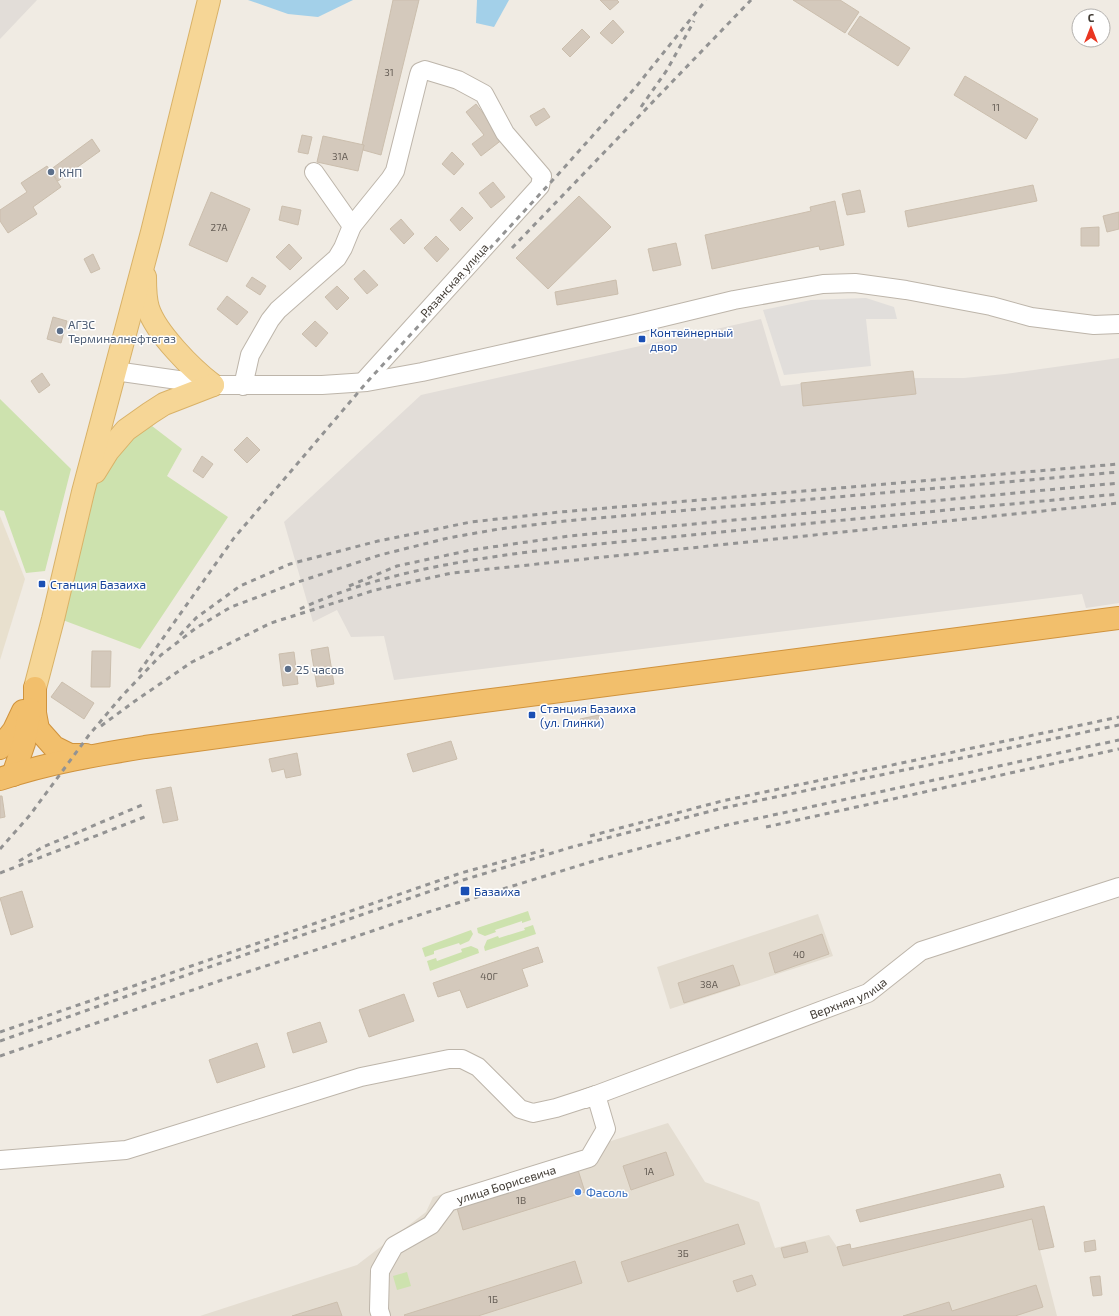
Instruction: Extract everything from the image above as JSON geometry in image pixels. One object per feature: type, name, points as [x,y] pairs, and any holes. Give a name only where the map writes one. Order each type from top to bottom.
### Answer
[{"type":"highway","points":[[7,771],[39,767],[95,755],[476,702],[1119,618]]},
{"type":"highway","points":[[0,748],[14,730],[35,688]]},
{"type":"highway","points":[[35,688],[35,713],[38,729],[54,747],[70,755],[95,755]]},
{"type":"highway","points":[[7,771],[24,743],[35,688]]},
{"type":"main road","points":[[35,688],[83,492],[145,256],[209,0]]},
{"type":"main road","points":[[145,256],[145,291],[148,308],[160,329],[185,360],[198,374],[213,385]]},
{"type":"main road","points":[[83,492],[108,451],[126,430],[164,404],[213,385]]},
{"type":"street","name":"Рязанская улица","points":[[352,226],[395,171],[419,75],[420,72],[425,70],[458,80],[484,94],[505,133],[542,176],[540,186],[363,382]]},
{"type":"street","points":[[243,386],[250,355],[270,320],[278,310],[337,258],[352,226],[314,172]]},
{"type":"street","points":[[115,371],[213,385],[322,385],[363,382],[422,372],[627,326],[747,297],[823,284],[855,283],[906,290],[991,306],[1031,317],[1094,325],[1119,324]]},
{"type":"street","name":"Верхняя улица","points":[[596,1095],[868,993],[921,952],[1119,887]]},
{"type":"street","points":[[0,1160],[126,1150],[361,1077],[449,1059],[462,1059],[478,1067],[520,1109],[533,1113],[556,1108],[596,1095]]},
{"type":"street","name":"улица Борисевича","points":[[381,1316],[379,1310],[380,1271],[394,1246],[431,1224],[448,1202],[589,1158],[606,1128],[596,1095]]},
{"type":"shaded area","points":[[0,0],[37,0],[0,39]]},
{"type":"shaded area","points":[[866,298],[894,307],[897,319],[866,319],[871,366],[784,375],[763,310],[811,300]]},
{"type":"shaded area","points":[[761,319],[781,386],[913,371],[914,378],[964,378],[1005,374],[1119,358],[1119,603],[1086,608],[1082,594],[394,680],[384,636],[351,637],[337,610],[313,622],[284,522],[421,395]]},
{"type":"shaded area","points":[[0,516],[25,579],[0,660]]},
{"type":"shaded area","points":[[818,914],[833,956],[670,1009],[657,967]]},
{"type":"shaded area","points":[[668,1123],[705,1182],[759,1202],[775,1248],[829,1235],[837,1247],[843,1266],[1032,1219],[1057,1316],[200,1316],[357,1265],[426,1212],[433,1197]]},
{"type":"green space","points":[[0,399],[71,469],[45,571],[26,573],[4,511],[0,510]]},
{"type":"green space","points":[[152,426],[182,449],[167,476],[228,517],[140,649],[60,619],[89,491],[123,441]]},
{"type":"green space","points":[[528,911],[531,920],[522,923],[522,921],[495,930],[496,932],[485,936],[478,933],[477,928]]},
{"type":"green space","points":[[533,925],[536,934],[485,951],[484,947],[487,940],[525,930],[524,928]]},
{"type":"green space","points":[[471,930],[473,934],[469,941],[460,945],[459,943],[434,951],[434,954],[425,957],[422,948]]},
{"type":"green space","points":[[471,946],[478,949],[479,953],[430,971],[427,961],[436,958],[437,961],[462,952],[461,949]]},
{"type":"green space","points":[[407,1272],[411,1286],[397,1290],[393,1276]]},
{"type":"water","points":[[248,0],[353,0],[318,17],[288,14]]},
{"type":"water","points":[[477,0],[509,0],[494,27],[476,23]]},
{"type":"building","points":[[393,0],[419,0],[381,155],[363,150],[364,145],[362,145]]},
{"type":"building","points":[[600,0],[617,0],[619,2],[610,10]]},
{"type":"building","points":[[793,0],[840,0],[859,12],[845,33]]},
{"type":"building","points":[[860,16],[910,48],[898,66],[848,34]]},
{"type":"building","points":[[613,20],[624,32],[612,44],[600,33]]},
{"type":"building","points":[[582,29],[590,37],[570,57],[562,49]]},
{"type":"building","points":[[965,76],[1038,119],[1026,139],[954,95]]},
{"type":"building","points":[[476,104],[503,139],[481,156],[472,144],[484,135],[466,112]]},
{"type":"building","points":[[544,108],[550,117],[536,126],[530,116]]},
{"type":"building","points":[[302,135],[312,137],[308,154],[298,152]]},
{"type":"building","points":[[323,136],[364,145],[358,171],[317,162]]},
{"type":"building","points":[[92,139],[100,151],[58,181],[50,170]]},
{"type":"building","points":[[452,152],[464,164],[454,175],[442,164]]},
{"type":"building","points":[[47,166],[61,187],[33,207],[37,214],[8,233],[0,221],[0,210],[27,192],[21,183]]},
{"type":"building","points":[[493,182],[505,197],[491,208],[479,193]]},
{"type":"building","points":[[1033,185],[1037,201],[908,227],[905,211]]},
{"type":"building","points":[[860,190],[865,212],[847,215],[842,194]]},
{"type":"building","points":[[211,192],[250,209],[227,262],[189,245]]},
{"type":"building","points":[[579,196],[611,227],[548,289],[516,258]]},
{"type":"building","points":[[835,201],[844,245],[820,250],[819,246],[712,269],[705,235],[811,211],[810,207]]},
{"type":"building","points":[[282,206],[301,210],[298,225],[279,220]]},
{"type":"building","points":[[462,207],[473,218],[460,231],[450,220]]},
{"type":"building","points":[[1119,212],[1119,229],[1107,232],[1103,216]]},
{"type":"building","points":[[401,219],[414,234],[404,244],[390,229]]},
{"type":"building","points":[[1099,227],[1099,246],[1081,246],[1081,228]]},
{"type":"building","points":[[436,236],[449,249],[437,262],[424,248]]},
{"type":"building","points":[[676,243],[681,265],[653,271],[648,249]]},
{"type":"building","points":[[289,244],[302,258],[290,270],[276,257]]},
{"type":"building","points":[[93,254],[100,269],[91,273],[84,259]]},
{"type":"building","points":[[364,270],[378,285],[367,294],[354,279]]},
{"type":"building","points":[[252,277],[266,286],[260,295],[246,286]]},
{"type":"building","points":[[616,280],[618,294],[557,305],[555,292]]},
{"type":"building","points":[[337,286],[349,298],[337,310],[325,297]]},
{"type":"building","points":[[227,296],[248,312],[237,325],[217,309]]},
{"type":"building","points":[[53,317],[67,321],[61,343],[47,339]]},
{"type":"building","points":[[315,321],[328,333],[316,347],[302,334]]},
{"type":"building","points":[[913,371],[916,394],[803,406],[801,383]]},
{"type":"building","points":[[42,373],[50,385],[39,393],[31,381]]},
{"type":"building","points":[[247,437],[260,450],[247,463],[234,450]]},
{"type":"building","points":[[202,456],[213,464],[203,478],[193,471]]},
{"type":"building","points":[[328,647],[334,684],[317,687],[311,650]]},
{"type":"building","points":[[92,651],[111,651],[110,687],[91,687]]},
{"type":"building","name":"25 часов","points":[[294,652],[298,684],[283,686],[279,654]]},
{"type":"building","points":[[62,682],[94,703],[84,719],[51,697]]},
{"type":"building","points":[[599,715],[600,724],[582,728],[580,719]]},
{"type":"building","points":[[451,741],[457,759],[413,772],[407,754]]},
{"type":"building","points":[[297,753],[301,775],[286,778],[284,769],[272,772],[269,759]]},
{"type":"building","points":[[171,787],[178,820],[163,823],[156,790]]},
{"type":"building","points":[[0,796],[2,796],[5,817],[0,818]]},
{"type":"building","points":[[22,891],[33,927],[11,935],[0,898]]},
{"type":"building","points":[[822,934],[829,954],[775,973],[769,953]]},
{"type":"building","points":[[538,947],[543,962],[522,969],[528,986],[467,1008],[460,990],[438,997],[433,983]]},
{"type":"building","points":[[733,965],[740,985],[684,1003],[678,983]]},
{"type":"building","points":[[404,994],[414,1021],[369,1037],[359,1010]]},
{"type":"building","points":[[320,1022],[327,1042],[293,1053],[287,1033]]},
{"type":"building","points":[[257,1043],[265,1067],[217,1083],[209,1060]]},
{"type":"building","points":[[666,1152],[674,1175],[631,1190],[623,1166]]},
{"type":"building","points":[[578,1170],[585,1192],[463,1230],[457,1208]]},
{"type":"building","points":[[1000,1174],[1004,1187],[860,1222],[856,1210]]},
{"type":"building","points":[[1044,1206],[1054,1247],[1039,1250],[1032,1219],[843,1266],[837,1247],[850,1244],[851,1249]]},
{"type":"building","points":[[738,1224],[745,1244],[628,1282],[621,1262]]},
{"type":"building","points":[[1095,1240],[1096,1250],[1085,1252],[1084,1242]]},
{"type":"building","points":[[805,1242],[808,1252],[784,1258],[781,1248]]},
{"type":"building","points":[[575,1261],[582,1283],[478,1316],[404,1315]]},
{"type":"building","points":[[752,1275],[756,1285],[737,1292],[733,1281]]},
{"type":"building","points":[[1100,1276],[1102,1295],[1093,1296],[1090,1277]]},
{"type":"building","points":[[1036,1285],[1043,1307],[1015,1316],[903,1316],[949,1302],[952,1311]]},
{"type":"building","points":[[337,1302],[342,1316],[292,1316]]},
{"type":"railway","points":[[139,672],[234,538],[367,382],[563,169],[635,88],[706,0]]},
{"type":"railway","points":[[512,248],[751,0]]},
{"type":"railway","points":[[641,107],[667,70],[694,21]]},
{"type":"railway","points":[[180,635],[196,618],[240,586],[290,564],[378,541],[471,522],[560,512],[1119,464]]},
{"type":"railway","points":[[0,849],[30,815],[89,735],[122,696],[161,655],[196,628],[231,607],[298,582],[380,555],[448,538],[499,529],[565,521],[1119,472]]},
{"type":"railway","points":[[349,586],[397,566],[471,550],[569,536],[1119,483]]},
{"type":"railway","points":[[300,609],[351,589],[405,574],[459,562],[513,554],[557,548],[1119,494]]},
{"type":"railway","points":[[101,726],[192,662],[271,623],[375,590],[452,573],[1119,503]]},
{"type":"railway","points":[[590,836],[722,801],[1119,717]]},
{"type":"railway","points":[[0,1041],[463,880],[572,847],[723,808],[1119,725]]},
{"type":"railway","points":[[0,1056],[219,981],[425,913],[597,860],[727,825],[1119,740]]},
{"type":"railway","points":[[766,827],[1119,749]]},
{"type":"railway","points":[[19,861],[43,847],[142,805]]},
{"type":"railway","points":[[0,873],[147,816]]},
{"type":"railway","points":[[0,1032],[461,873],[544,850]]},
{"type":"place","name":"КНП","points":[[51,172]]},
{"type":"place","name":"АГЗС Терминалнефтегаз","points":[[60,331]]},
{"type":"place","name":"Контейнерный двор","points":[[642,339]]},
{"type":"place","name":"Станция Базаиха","points":[[42,584]]},
{"type":"place","name":"25 часов","points":[[288,669]]},
{"type":"place","name":"Станция Базаиха (ул. Глинки)","points":[[532,715]]},
{"type":"place","name":"Базаиха","points":[[465,891]]},
{"type":"place","name":"Фасоль","points":[[578,1192]]}]
